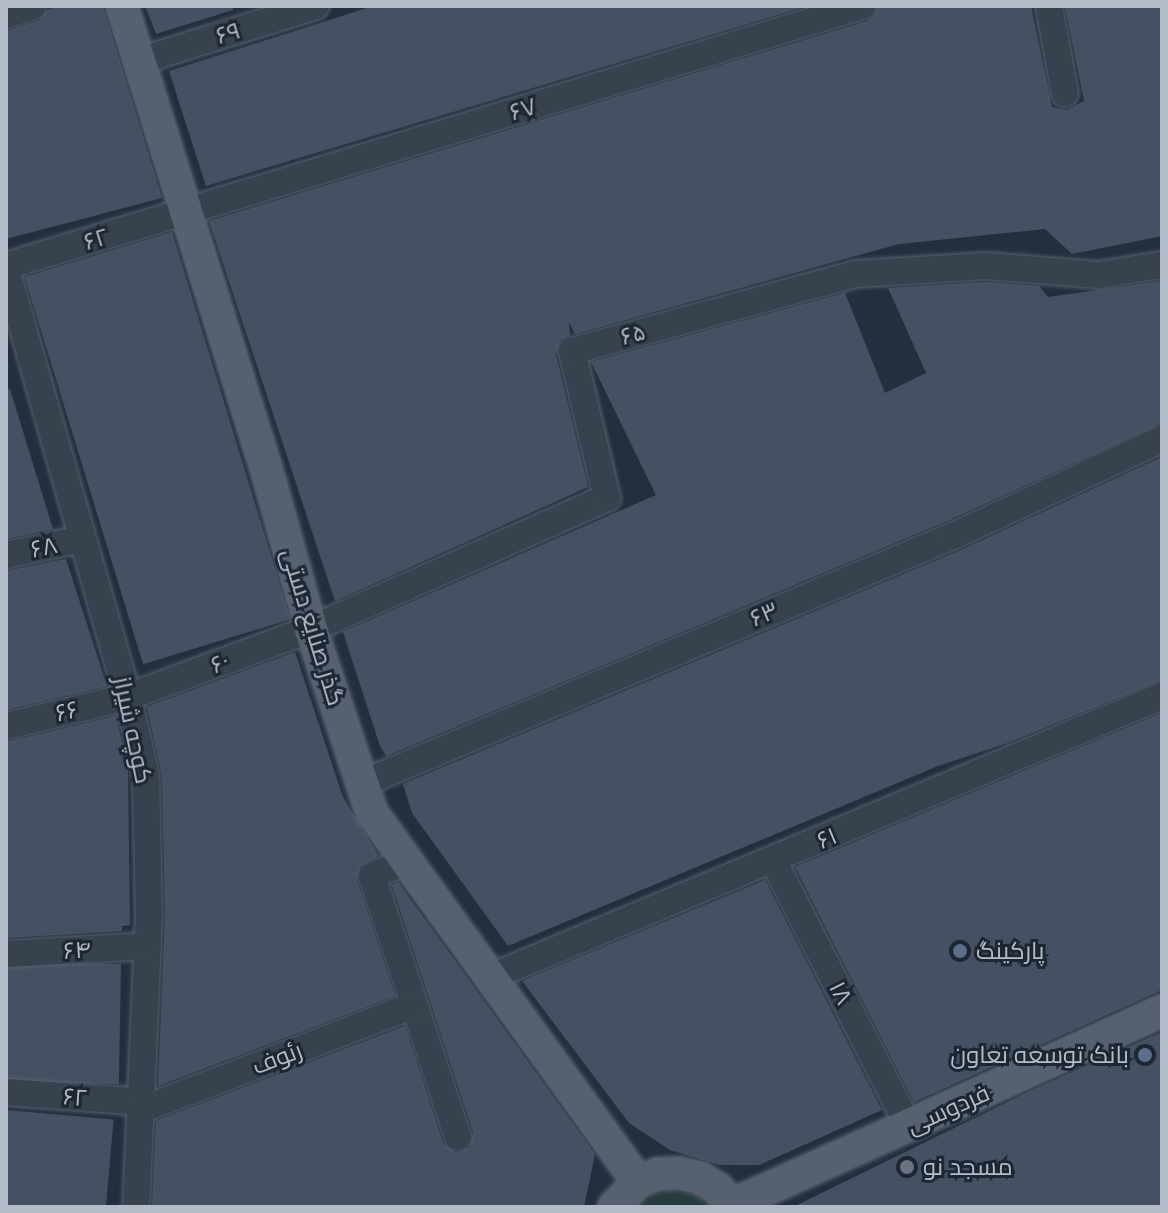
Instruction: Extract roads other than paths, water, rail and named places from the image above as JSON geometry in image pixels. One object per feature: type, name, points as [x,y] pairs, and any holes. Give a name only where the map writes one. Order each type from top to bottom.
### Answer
[{"type":"main road","name":"گذر صنایع دستی","points":[[122,6],[311,629],[372,813],[638,1182]]},
{"type":"main road","name":"فردوسی","points":[[733,1206],[1162,1011]]},
{"type":"main road","points":[[614,1207],[638,1182],[658,1174],[690,1175],[718,1189],[733,1206]]},
{"type":"street","points":[[6,15],[33,6]]},
{"type":"street","name":"۶۹","points":[[139,61],[316,6]]},
{"type":"street","name":"۶۷","points":[[185,212],[862,6]]},
{"type":"street","points":[[1049,6],[1065,94]]},
{"type":"street","name":"۶۲","points":[[6,267],[185,212]]},
{"type":"street","name":"۶۵","points":[[311,629],[607,498],[572,351],[855,274],[987,266],[1098,275],[1162,265]]},
{"type":"street","name":"کوچه شیراز","points":[[6,267],[128,697],[146,776],[148,946],[136,1207]]},
{"type":"street","name":"۶۳","points":[[363,783],[953,536],[1162,439]]},
{"type":"street","name":"۶۸","points":[[6,555],[81,539]]},
{"type":"street","name":"۶۰","points":[[128,697],[311,629]]},
{"type":"street","name":"۶۱","points":[[491,977],[1162,696]]},
{"type":"street","name":"۶۶","points":[[6,726],[128,697]]},
{"type":"street","name":"۱۸","points":[[773,860],[909,1127]]},
{"type":"street","points":[[407,861],[372,876],[412,1006],[458,1137]]},
{"type":"street","name":"۶۴","points":[[6,954],[148,946]]},
{"type":"street","name":"رئوف","points":[[141,1110],[412,1006]]},
{"type":"street","name":"۶۲","points":[[6,1092],[132,1101],[141,1110]]},
{"type":"place","name":"پارکینگ","points":[[960,951]]},
{"type":"place","name":"بانک توسعه تعاون","points":[[1145,1055]]},
{"type":"place","name":"مسجد نو","points":[[907,1167]]}]
